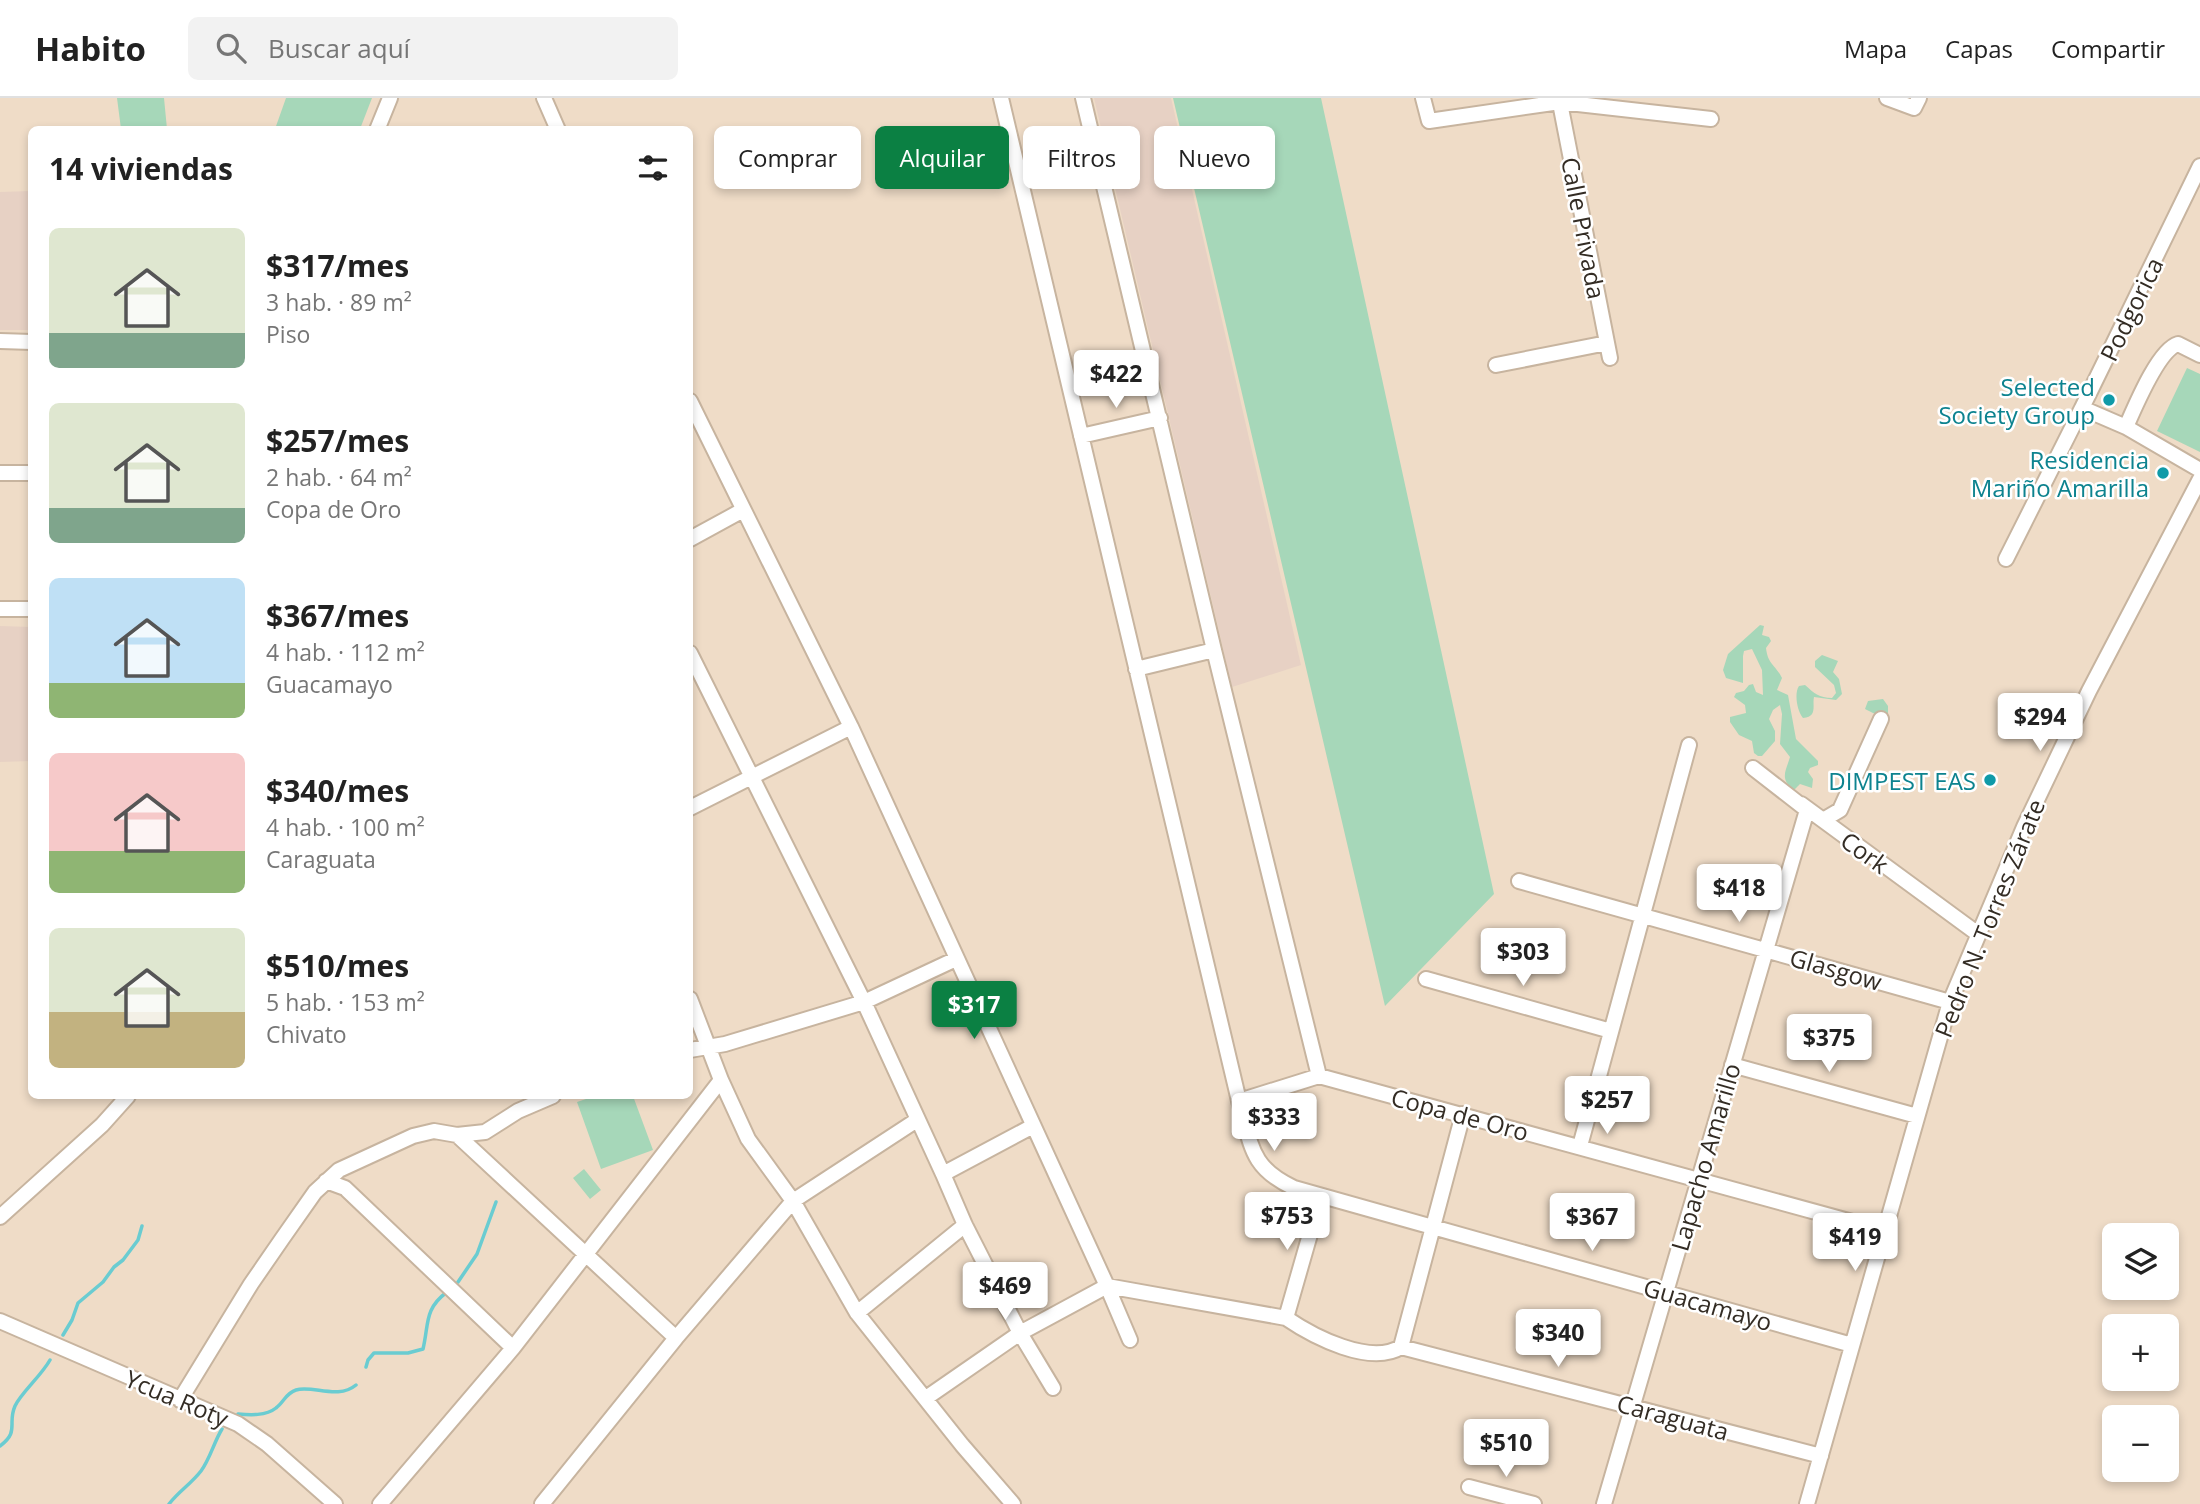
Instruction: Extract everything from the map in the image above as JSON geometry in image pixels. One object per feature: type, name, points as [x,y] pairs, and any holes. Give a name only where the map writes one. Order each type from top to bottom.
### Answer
[{"type":"street","points":[[379,126],[390,98]]},
{"type":"street","points":[[544,98],[556,126]]},
{"type":"street","name":"Guacamayo","points":[[1001,98],[1239,1101],[1255,1157],[1274,1178],[1294,1188],[1852,1345]]},
{"type":"street","points":[[1083,98],[1214,650],[1319,1076],[1239,1101]]},
{"type":"street","points":[[1423,98],[1429,121],[1559,100],[1711,119]]},
{"type":"street","points":[[1887,98],[1914,108],[1919,98]]},
{"type":"street","name":"Calle Privada","points":[[1496,365],[1609,350],[1559,100]]},
{"type":"street","name":"Podgorica","points":[[2006,559],[2200,166]]},
{"type":"street","points":[[0,341],[28,342]]},
{"type":"street","points":[[2126,427],[2152,371],[2172,346],[2178,344],[2200,355]]},
{"type":"street","points":[[2082,408],[2126,427],[2200,470]]},
{"type":"street","points":[[693,410],[851,727],[1130,1340]]},
{"type":"street","points":[[1081,436],[1160,418]]},
{"type":"street","points":[[0,474],[28,474]]},
{"type":"street","name":"Pedro N. Torres Zárate","points":[[1807,1504],[1950,1002],[2024,827],[2089,691],[2200,479]]},
{"type":"street","points":[[693,537],[743,510]]},
{"type":"street","points":[[0,609],[28,609]]},
{"type":"street","points":[[1136,669],[1214,650]]},
{"type":"street","points":[[693,659],[864,1002],[964,1225],[1020,1333],[1053,1388]]},
{"type":"street","points":[[1823,820],[1840,810],[1881,719]]},
{"type":"street","points":[[693,806],[851,727]]},
{"type":"street","points":[[1580,1146],[1689,745]]},
{"type":"street","name":"Cork","points":[[1807,810],[1753,768],[1978,934]]},
{"type":"street","name":"Lapacho Amarillo","points":[[1604,1504],[1807,810]]},
{"type":"street","name":"Glasgow","points":[[1519,881],[1950,1002]]},
{"type":"street","points":[[693,1049],[725,1044],[864,1002],[957,959]]},
{"type":"street","points":[[1426,979],[1611,1031]]},
{"type":"street","points":[[693,1007],[707,1047],[748,1139],[793,1201],[857,1313],[962,1445],[1013,1504]]},
{"type":"street","points":[[1732,1065],[1917,1116]]},
{"type":"street","name":"Copa de Oro","points":[[1319,1076],[1885,1231]]},
{"type":"street","points":[[380,1504],[513,1348],[721,1080]]},
{"type":"street","points":[[0,1217],[102,1125],[125,1099]]},
{"type":"street","points":[[180,1400],[258,1273],[316,1192],[339,1170],[413,1136],[434,1130],[457,1135],[485,1132],[518,1111],[546,1099]]},
{"type":"street","points":[[1401,1347],[1463,1114]]},
{"type":"street","points":[[542,1504],[676,1338],[793,1201],[917,1120]]},
{"type":"street","points":[[943,1174],[1033,1126]]},
{"type":"street","points":[[457,1135],[676,1338]]},
{"type":"street","points":[[326,1181],[345,1188],[513,1348]]},
{"type":"street","points":[[1286,1318],[1321,1196]]},
{"type":"street","points":[[857,1313],[964,1225]]},
{"type":"street","points":[[926,1398],[1020,1333],[1107,1286]]},
{"type":"street","name":"Caraguata","points":[[1107,1286],[1286,1318],[1304,1330],[1352,1349],[1374,1354],[1392,1352],[1401,1347],[1821,1456]]},
{"type":"street","name":"Ycua Roty","points":[[0,1321],[238,1424],[267,1444],[335,1504]]},
{"type":"street","points":[[1469,1487],[1534,1504]]},
{"type":"shaded area","points":[[1094,98],[1171,98],[1177,126],[1154,126],[1154,189],[1192,189],[1301,665],[1232,687],[1115,189],[1140,189],[1140,126],[1101,126]]},
{"type":"shaded area","points":[[28,191],[28,330],[0,330],[0,192]]},
{"type":"shaded area","points":[[0,626],[28,627],[28,761],[0,762]]},
{"type":"green space","points":[[117,98],[164,98],[167,126],[121,126]]},
{"type":"green space","points":[[286,98],[372,98],[361,126],[276,126]]},
{"type":"green space","points":[[1173,98],[1321,98],[1494,894],[1385,1006],[1194,189],[1275,189],[1275,126],[1180,126]]},
{"type":"green space","points":[[2187,368],[2200,374],[2200,452],[2157,431]]},
{"type":"green space","points":[[1760,625],[1764,626],[1762,635],[1769,637],[1771,641],[1766,648],[1767,654],[1782,678],[1777,690],[1788,695],[1796,739],[1818,761],[1818,765],[1810,768],[1808,772],[1813,779],[1812,788],[1800,784],[1794,790],[1786,782],[1790,757],[1780,744],[1780,705],[1773,710],[1769,719],[1775,731],[1775,741],[1762,756],[1754,753],[1752,741],[1739,735],[1730,722],[1730,717],[1746,713],[1745,705],[1734,697],[1736,693],[1753,684],[1756,692],[1763,695],[1762,670],[1752,649],[1744,651],[1743,683],[1726,678],[1723,670],[1728,654]]},
{"type":"green space","points":[[1822,655],[1838,661],[1833,672],[1839,679],[1842,694],[1836,700],[1814,697],[1813,713],[1803,718],[1797,702],[1799,686],[1805,685],[1824,697],[1832,698],[1836,693],[1834,685],[1815,667],[1815,661]]},
{"type":"green space","points":[[1883,699],[1888,706],[1888,715],[1875,714],[1865,709],[1868,701]]},
{"type":"green space","points":[[586,1099],[634,1099],[653,1150],[601,1169],[577,1102]]},
{"type":"green space","points":[[584,1169],[601,1190],[590,1199],[573,1178]]},
{"type":"waterway","points":[[458,1282],[477,1254],[496,1202]]},
{"type":"waterway","points":[[63,1335],[78,1303],[123,1260],[138,1240],[142,1226]]},
{"type":"waterway","points":[[366,1367],[374,1353],[408,1353],[423,1349],[431,1311],[447,1292]]},
{"type":"waterway","points":[[0,1446],[10,1436],[15,1406],[50,1360]]},
{"type":"waterway","points":[[238,1414],[268,1412],[296,1390],[334,1392],[356,1385]]},
{"type":"waterway","points":[[169,1504],[201,1471],[222,1429]]},
{"type":"place","name":"Selected Society Group","points":[[2109,400]]},
{"type":"place","name":"Residencia Mariño Amarilla","points":[[2163,473]]},
{"type":"place","name":"DIMPEST EAS","points":[[1990,780]]}]
